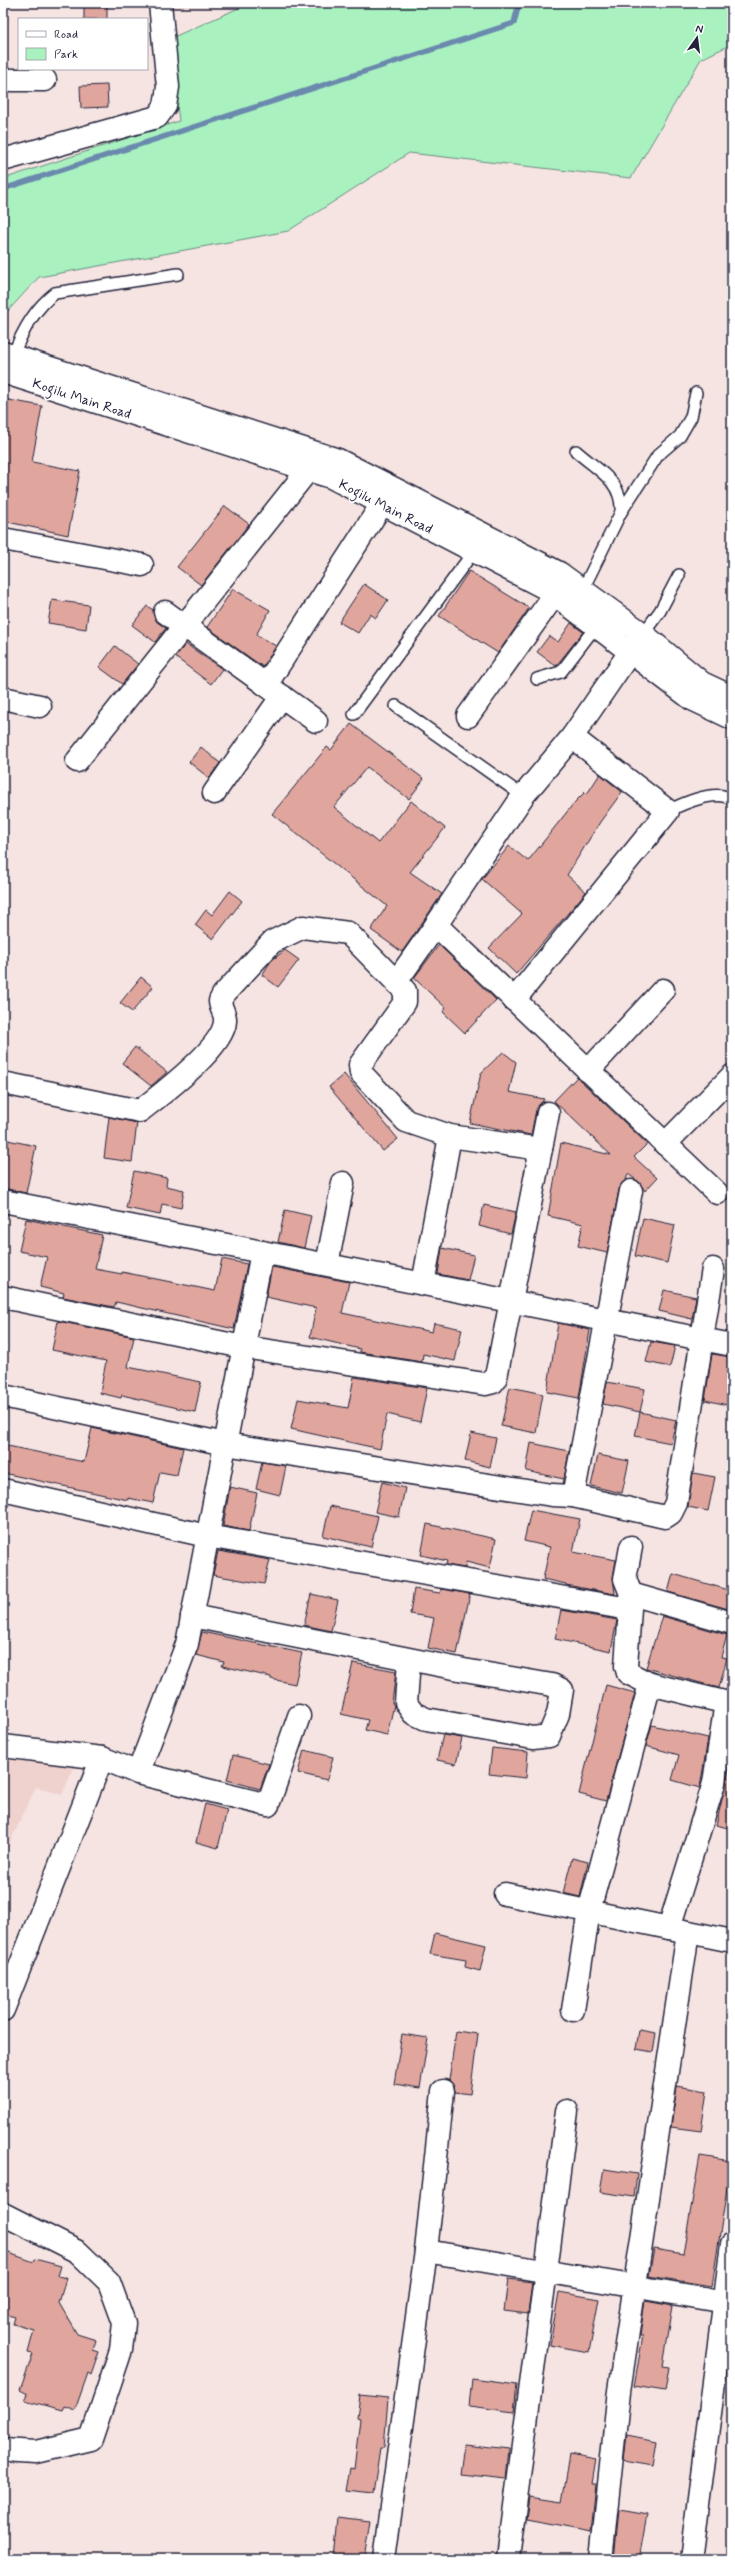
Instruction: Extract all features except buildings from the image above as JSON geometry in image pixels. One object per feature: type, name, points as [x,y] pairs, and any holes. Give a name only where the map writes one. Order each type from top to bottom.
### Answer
[{"type":"street","points":[[3,160],[156,117],[165,106],[168,87],[160,3]]},
{"type":"street","points":[[3,80],[45,80]]},
{"type":"street","name":"Kogilu Main Road","points":[[6,363],[331,477],[554,594],[692,699],[732,718]]},
{"type":"street","name":"Kogilu Main Road","points":[[6,363],[338,460],[559,573],[643,634],[702,683],[732,697]]},
{"type":"street","points":[[77,761],[308,470]]},
{"type":"street","points":[[214,792],[382,504]]},
{"type":"street","points":[[3,540],[142,565]]},
{"type":"street","points":[[468,716],[554,594]]},
{"type":"street","points":[[165,612],[316,721]]},
{"type":"street","points":[[396,982],[523,796],[572,737],[643,634]]},
{"type":"street","points":[[3,698],[40,706]]},
{"type":"street","points":[[514,1000],[668,811],[572,737]]},
{"type":"street","points":[[436,925],[717,1192]]},
{"type":"street","points":[[3,1083],[140,1111],[172,1086],[206,1054],[224,1028],[225,1015],[220,1005],[223,994],[272,942],[303,928],[348,933],[405,991],[405,1002],[365,1054],[360,1065],[361,1073],[406,1121],[450,1136],[541,1149]]},
{"type":"street","points":[[588,1071],[662,990]]},
{"type":"street","points":[[665,1144],[732,1076]]},
{"type":"street","points":[[3,1297],[243,1347],[485,1384],[493,1382],[496,1377],[548,1113]]},
{"type":"street","points":[[423,1284],[450,1136]]},
{"type":"street","points":[[327,1264],[343,1183]]},
{"type":"street","points":[[573,1496],[631,1191]]},
{"type":"street","points":[[3,1201],[732,1345]]},
{"type":"street","points":[[138,1773],[187,1644],[262,1252]]},
{"type":"street","points":[[3,1396],[225,1444],[552,1495],[573,1496],[665,1517],[671,1513],[676,1503],[713,1269]]},
{"type":"street","points":[[3,1490],[207,1536],[630,1602],[732,1623]]},
{"type":"street","points":[[601,2559],[619,2391],[634,2287],[679,1930],[714,1783],[729,1703],[650,1684],[628,1673],[626,1666],[630,1602],[625,1579],[631,1547]]},
{"type":"street","points":[[192,1616],[409,1660],[552,1685],[562,1690],[558,1714],[549,1736],[532,1738],[426,1719],[413,1713],[406,1703],[409,1660]]},
{"type":"street","points":[[572,2010],[589,1911],[650,1684]]},
{"type":"street","points":[[4,1749],[102,1758],[138,1773],[268,1805],[299,1716]]},
{"type":"street","points":[[3,2010],[102,1758]]},
{"type":"street","points":[[506,1894],[732,1941]]},
{"type":"street","points":[[384,2559],[426,2251],[443,2091]]},
{"type":"street","points":[[508,2559],[567,2111]]},
{"type":"street","points":[[3,2214],[78,2252],[109,2282],[124,2323],[121,2350],[91,2439],[36,2452],[3,2450]]},
{"type":"street","points":[[691,2559],[728,2302],[732,2244]]},
{"type":"street","points":[[426,2251],[728,2302]]},
{"type":"lane","points":[[6,363],[28,323],[43,302],[55,292],[178,274]]},
{"type":"lane","points":[[582,591],[621,512],[658,455],[680,436],[690,417],[696,393]]},
{"type":"lane","points":[[576,451],[616,484],[622,500],[621,512]]},
{"type":"lane","points":[[354,714],[474,551]]},
{"type":"lane","points":[[643,634],[660,611],[679,575]]},
{"type":"lane","points":[[537,679],[561,672],[596,626]]},
{"type":"lane","points":[[396,706],[523,796]]},
{"type":"lane","points":[[668,811],[689,801],[708,797],[732,800]]},
{"type":"shaded area","points":[[3,1759],[74,1767],[62,1795],[36,1787],[3,1857]]},
{"type":"green space","points":[[250,3],[732,3],[732,44],[701,59],[631,178],[409,153],[288,231],[39,277],[5,314],[3,313],[3,179],[179,121],[169,39]]},
{"type":"waterway","points":[[3,189],[514,23],[519,3]]}]
